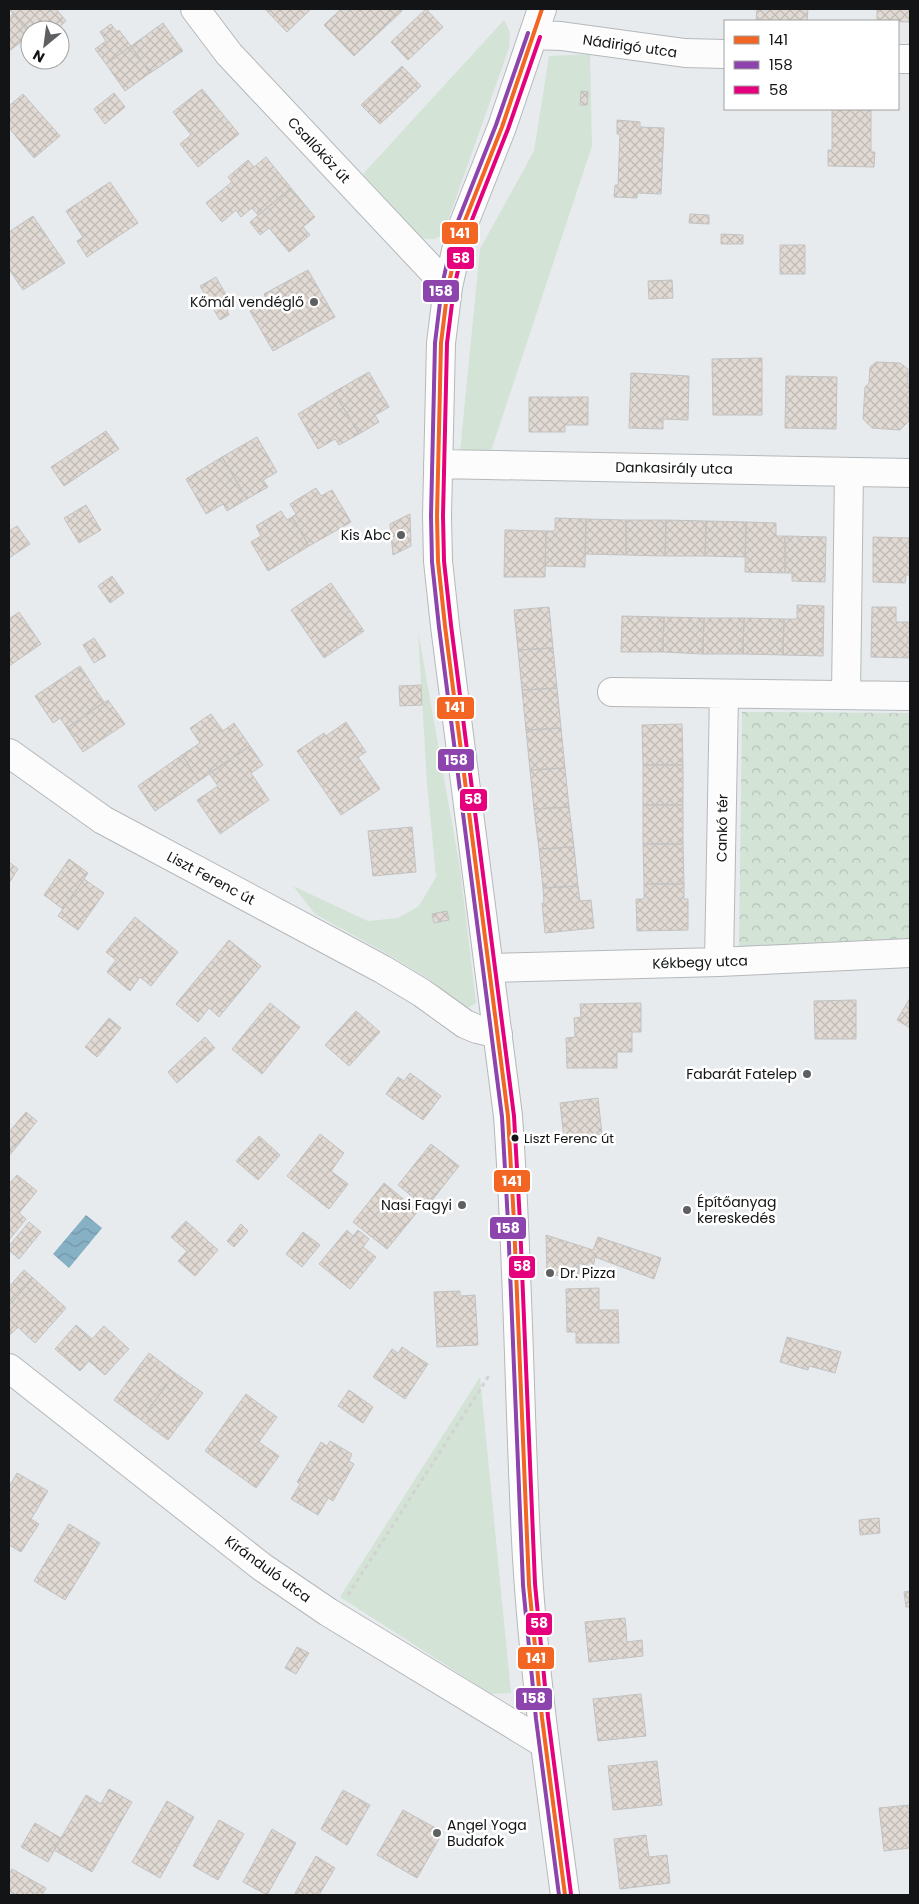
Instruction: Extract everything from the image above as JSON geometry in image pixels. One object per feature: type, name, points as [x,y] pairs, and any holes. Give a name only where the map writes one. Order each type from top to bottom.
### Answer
[{"type":"street","name":"Csallóköz út","points":[[195,9],[229,54],[448,287]]},
{"type":"street","points":[[524,9],[534,35]]},
{"type":"street","points":[[542,9],[502,127],[460,233],[448,287],[441,343],[438,561],[508,1116],[514,1196],[526,1541],[545,1744],[565,1895]]},
{"type":"street","name":"Nádirigó utca","points":[[534,35],[561,36],[685,53],[724,54]]},
{"type":"street","name":"Dankasirály utca","points":[[438,464],[910,473]]},
{"type":"street","points":[[846,695],[849,472]]},
{"type":"street","points":[[612,692],[910,696]]},
{"type":"street","name":"Cankó tér","points":[[719,962],[724,694]]},
{"type":"street","name":"Liszt Ferenc út","points":[[9,753],[103,820],[382,969],[422,993],[465,1024],[498,1034]]},
{"type":"street","name":"Kékbegy utca","points":[[490,968],[719,962],[910,954]]},
{"type":"street","name":"Kiránduló utca","points":[[9,1368],[262,1567],[328,1612],[545,1744]]},
{"type":"path","points":[[328,1612],[349,1594],[490,1374]]},
{"type":"green space","points":[[504,20],[510,32],[509,48],[445,229],[441,236],[436,239],[422,238],[363,174]]},
{"type":"green space","points":[[590,54],[592,146],[489,457],[460,452],[480,249],[534,151],[549,56]]},
{"type":"green space","points":[[418,631],[460,868],[476,1003],[468,1008],[458,1007],[434,982],[315,914],[293,886],[368,921],[398,918],[419,906],[436,877],[427,783]]},
{"type":"green space","points":[[742,712],[910,713],[910,943],[739,950]]},
{"type":"green space","points":[[480,1377],[511,1693],[491,1694],[340,1597]]},
{"type":"water","points":[[86,1215],[102,1228],[69,1268],[53,1254]]},
{"type":"building","points":[[9,9],[58,9],[65,20],[20,20],[20,22]]},
{"type":"building","points":[[265,9],[311,9],[287,32]]},
{"type":"building","points":[[341,9],[399,9],[402,11],[354,56],[324,25]]},
{"type":"building","points":[[426,9],[443,27],[408,60],[391,42]]},
{"type":"building","points":[[757,9],[808,9],[807,20],[756,20]]},
{"type":"building","points":[[877,9],[910,9],[910,22],[877,20]]},
{"type":"building","points":[[13,14],[20,22],[20,43],[9,51],[9,18]]},
{"type":"building","points":[[163,23],[183,51],[150,73],[131,46]]},
{"type":"building","points":[[111,24],[117,32],[119,30],[131,46],[106,64],[95,49],[106,41],[100,32]]},
{"type":"building","points":[[131,46],[150,73],[125,91],[106,64]]},
{"type":"building","points":[[402,66],[421,86],[380,124],[361,105]]},
{"type":"building","points":[[202,89],[239,134],[198,167],[180,144],[191,135],[173,112]]},
{"type":"building","points":[[581,91],[588,92],[587,105],[580,105]]},
{"type":"building","points":[[114,93],[125,107],[105,124],[94,109]]},
{"type":"building","points":[[23,94],[60,136],[34,158],[9,128],[9,106]]},
{"type":"building","points":[[832,110],[871,110],[871,152],[875,152],[874,167],[828,166],[828,150],[832,150]]},
{"type":"building","points":[[617,120],[640,122],[640,127],[664,128],[661,194],[637,193],[637,198],[614,197],[615,185],[618,185],[620,134],[617,134]]},
{"type":"building","points":[[266,157],[291,188],[258,215],[252,208],[241,217],[236,210],[222,222],[206,203],[232,182],[228,177],[248,160],[254,167]]},
{"type":"building","points":[[110,182],[138,223],[87,257],[77,241],[83,237],[66,211]]},
{"type":"building","points":[[291,188],[315,217],[303,227],[310,235],[289,252],[269,228],[260,235],[250,222]]},
{"type":"building","points":[[690,214],[709,215],[709,224],[689,223]]},
{"type":"building","points":[[33,216],[65,263],[23,290],[9,269],[9,232]]},
{"type":"building","points":[[721,234],[743,235],[743,244],[721,244]]},
{"type":"building","points":[[780,245],[805,245],[805,274],[780,274]]},
{"type":"building","points":[[308,270],[335,317],[273,351],[250,311],[267,301],[264,294]]},
{"type":"building","points":[[216,277],[233,307],[227,310],[229,315],[220,320],[200,286]]},
{"type":"building","points":[[672,280],[673,298],[649,299],[648,281]]},
{"type":"building","points":[[762,358],[762,415],[713,415],[712,359]]},
{"type":"building","points":[[876,362],[900,363],[908,369],[908,386],[910,389],[909,421],[900,430],[872,428],[863,419],[865,387],[869,383],[870,367]]},
{"type":"building","points":[[369,372],[389,407],[375,415],[379,422],[359,434],[334,392]]},
{"type":"building","points":[[631,373],[689,376],[688,420],[663,419],[663,429],[629,428]]},
{"type":"building","points":[[786,376],[837,377],[836,429],[785,428]]},
{"type":"building","points":[[334,392],[359,434],[339,445],[335,439],[318,449],[298,414]]},
{"type":"building","points":[[529,397],[588,397],[588,425],[565,425],[565,432],[529,432]]},
{"type":"building","points":[[106,431],[119,449],[64,486],[51,467]]},
{"type":"building","points":[[257,437],[277,472],[263,480],[268,487],[247,499],[222,457]]},
{"type":"building","points":[[222,457],[247,499],[227,511],[223,504],[206,514],[186,479]]},
{"type":"building","points":[[316,488],[321,496],[332,490],[351,522],[309,546],[292,517],[296,514],[290,504]]},
{"type":"building","points":[[86,505],[101,530],[79,543],[64,518]]},
{"type":"building","points":[[281,511],[287,520],[292,517],[309,546],[268,571],[251,542],[261,536],[256,526]]},
{"type":"building","name":"Kis Abc","points":[[410,514],[411,546],[393,555],[390,524]]},
{"type":"building","points":[[555,518],[586,519],[585,567],[545,566],[546,531],[555,531]]},
{"type":"building","points":[[586,519],[626,520],[626,555],[585,554]]},
{"type":"building","points":[[626,520],[666,520],[665,556],[626,555]]},
{"type":"building","points":[[666,520],[706,521],[705,556],[665,556]]},
{"type":"building","points":[[706,521],[746,522],[745,557],[705,556]]},
{"type":"building","points":[[746,522],[776,523],[776,536],[785,536],[785,573],[745,572]]},
{"type":"building","points":[[17,526],[30,544],[9,558],[9,531]]},
{"type":"building","points":[[505,530],[546,531],[545,577],[504,577]]},
{"type":"building","points":[[785,536],[826,537],[825,582],[792,581],[792,573],[785,573]]},
{"type":"building","points":[[873,537],[910,538],[910,575],[906,575],[905,583],[873,582]]},
{"type":"building","points":[[112,576],[124,593],[110,603],[98,586]]},
{"type":"building","points":[[331,583],[364,631],[324,658],[291,610]]},
{"type":"building","points":[[797,605],[824,606],[823,656],[783,655],[784,619],[797,619]]},
{"type":"building","points":[[549,607],[553,648],[518,650],[514,610]]},
{"type":"building","points":[[872,607],[896,607],[896,622],[910,622],[910,658],[871,657]]},
{"type":"building","points":[[19,612],[41,644],[9,666],[9,619]]},
{"type":"building","points":[[622,616],[664,617],[663,652],[621,652]]},
{"type":"building","points":[[664,617],[704,618],[703,654],[663,652]]},
{"type":"building","points":[[704,618],[744,618],[743,654],[703,654]]},
{"type":"building","points":[[744,618],[784,619],[783,655],[743,654]]},
{"type":"building","points":[[94,638],[106,656],[94,663],[83,645]]},
{"type":"building","points":[[553,648],[557,688],[522,690],[518,650]]},
{"type":"building","points":[[80,666],[104,702],[67,728],[60,718],[53,723],[35,696]]},
{"type":"building","points":[[421,685],[422,705],[400,706],[399,686]]},
{"type":"building","points":[[557,688],[561,728],[526,730],[522,690]]},
{"type":"building","points":[[108,700],[125,724],[83,752],[67,728]]},
{"type":"building","points":[[211,714],[223,731],[234,723],[250,746],[199,781],[182,755],[200,743],[190,728]]},
{"type":"building","points":[[346,722],[366,752],[358,757],[380,789],[341,815],[297,751],[324,733],[326,736]]},
{"type":"building","points":[[682,724],[683,765],[643,765],[642,725]]},
{"type":"building","points":[[561,728],[565,768],[530,770],[526,730]]},
{"type":"building","points":[[250,746],[263,765],[251,773],[269,800],[220,834],[197,800],[218,786],[209,773]]},
{"type":"building","points":[[182,755],[199,781],[155,811],[138,786]]},
{"type":"building","points":[[643,765],[683,765],[683,805],[643,805]]},
{"type":"building","points":[[565,768],[569,807],[534,809],[530,770]]},
{"type":"building","points":[[643,805],[683,805],[683,844],[643,844]]},
{"type":"building","points":[[569,807],[574,847],[539,849],[534,809]]},
{"type":"building","points":[[412,827],[416,872],[373,876],[368,831]]},
{"type":"building","points":[[643,844],[683,844],[684,884],[644,884]]},
{"type":"building","points":[[574,847],[578,886],[543,888],[539,849]]},
{"type":"building","points":[[69,859],[88,873],[63,909],[44,895]]},
{"type":"building","points":[[9,862],[18,869],[9,883]]},
{"type":"building","points":[[84,879],[104,893],[78,930],[58,916]]},
{"type":"building","points":[[644,884],[684,884],[684,899],[688,899],[688,930],[637,931],[636,899],[644,899]]},
{"type":"building","points":[[578,886],[580,901],[591,900],[594,928],[545,933],[542,903],[544,903],[543,888]]},
{"type":"building","points":[[447,911],[449,920],[434,923],[432,914]]},
{"type":"building","points":[[135,917],[178,952],[151,986],[140,977],[130,991],[107,972],[116,960],[106,952]]},
{"type":"building","points":[[229,940],[261,966],[219,1017],[209,1008],[198,1022],[176,1004]]},
{"type":"building","points":[[910,998],[910,1028],[897,1020]]},
{"type":"building","points":[[856,1000],[856,1039],[815,1039],[814,1001]]},
{"type":"building","points":[[270,1003],[300,1027],[262,1074],[232,1049]]},
{"type":"building","points":[[641,1003],[641,1032],[632,1032],[632,1052],[617,1052],[617,1068],[567,1068],[566,1038],[575,1037],[574,1018],[581,1017],[580,1004]]},
{"type":"building","points":[[356,1011],[380,1032],[349,1066],[325,1045]]},
{"type":"building","points":[[109,1018],[121,1028],[97,1057],[85,1047]]},
{"type":"building","points":[[205,1037],[215,1048],[177,1083],[168,1072]]},
{"type":"building","points":[[410,1073],[441,1096],[423,1120],[386,1094],[398,1077],[404,1081]]},
{"type":"building","points":[[598,1098],[602,1134],[564,1138],[560,1103]]},
{"type":"building","points":[[26,1112],[37,1121],[9,1156],[9,1132]]},
{"type":"building","points":[[320,1134],[344,1153],[331,1171],[348,1184],[329,1209],[287,1176]]},
{"type":"building","points":[[259,1136],[280,1155],[258,1180],[236,1161]]},
{"type":"building","points":[[431,1144],[459,1166],[426,1208],[398,1185]]},
{"type":"building","points":[[17,1175],[37,1191],[19,1213],[26,1219],[9,1240],[9,1184]]},
{"type":"building","points":[[384,1183],[418,1211],[387,1249],[353,1222]]},
{"type":"building","points":[[186,1221],[218,1250],[195,1276],[178,1261],[187,1251],[171,1237]]},
{"type":"building","points":[[29,1222],[41,1232],[19,1259],[9,1250],[9,1246]]},
{"type":"building","points":[[241,1224],[248,1231],[234,1247],[227,1241]]},
{"type":"building","points":[[347,1230],[353,1236],[358,1230],[369,1239],[363,1247],[376,1257],[350,1289],[319,1264]]},
{"type":"building","points":[[303,1232],[320,1245],[302,1267],[286,1254]]},
{"type":"building","points":[[546,1235],[593,1250],[598,1237],[661,1258],[654,1279],[595,1257],[593,1268],[579,1263],[579,1274],[547,1276]]},
{"type":"building","points":[[24,1270],[33,1278],[9,1305],[9,1287]]},
{"type":"building","points":[[33,1278],[66,1308],[35,1343],[9,1319],[9,1305]]},
{"type":"building","points":[[599,1288],[599,1310],[618,1310],[619,1343],[576,1343],[576,1332],[567,1332],[566,1289]]},
{"type":"building","points":[[460,1291],[460,1296],[475,1295],[478,1345],[437,1347],[434,1292]]},
{"type":"building","points":[[9,1319],[18,1327],[11,1334],[9,1333]]},
{"type":"building","points":[[76,1325],[92,1339],[104,1326],[129,1349],[105,1375],[89,1361],[80,1371],[55,1349]]},
{"type":"building","points":[[787,1337],[841,1352],[835,1373],[809,1366],[808,1370],[780,1362]]},
{"type":"building","points":[[402,1347],[428,1364],[405,1399],[373,1377],[392,1349],[398,1353]]},
{"type":"building","points":[[149,1353],[175,1373],[141,1420],[114,1400]]},
{"type":"building","points":[[175,1373],[203,1393],[168,1440],[141,1420]]},
{"type":"building","points":[[349,1390],[373,1407],[363,1423],[338,1406]]},
{"type":"building","points":[[246,1394],[277,1417],[259,1442],[279,1456],[256,1488],[205,1451]]},
{"type":"building","points":[[330,1441],[352,1454],[349,1461],[354,1464],[333,1501],[328,1498],[318,1515],[291,1499],[300,1484],[297,1482],[321,1442],[327,1446]]},
{"type":"building","points":[[17,1473],[48,1491],[31,1519],[39,1524],[21,1552],[9,1545],[9,1487]]},
{"type":"building","points":[[879,1518],[880,1533],[860,1535],[859,1520]]},
{"type":"building","points":[[69,1524],[100,1543],[65,1600],[34,1581]]},
{"type":"building","points":[[910,1591],[910,1607],[906,1607],[904,1592]]},
{"type":"building","points":[[625,1618],[627,1642],[642,1640],[643,1656],[589,1662],[585,1622]]},
{"type":"building","points":[[297,1647],[309,1653],[296,1674],[285,1668]]},
{"type":"building","points":[[641,1694],[646,1736],[598,1741],[593,1699]]},
{"type":"building","points":[[657,1761],[662,1805],[613,1810],[608,1766]]},
{"type":"building","points":[[109,1789],[132,1802],[92,1872],[54,1850],[86,1795],[101,1804]]},
{"type":"building","points":[[343,1790],[370,1805],[347,1845],[321,1829]]},
{"type":"building","points":[[167,1801],[194,1817],[160,1878],[132,1862]]},
{"type":"building","points":[[910,1805],[910,1848],[884,1851],[879,1808]]},
{"type":"building","points":[[403,1810],[443,1832],[417,1878],[377,1855]]},
{"type":"building","points":[[219,1820],[244,1834],[218,1880],[193,1866]]},
{"type":"building","points":[[35,1823],[61,1838],[48,1862],[21,1847]]},
{"type":"building","points":[[272,1829],[296,1843],[267,1895],[243,1882]]},
{"type":"building","points":[[646,1835],[649,1857],[667,1855],[670,1883],[620,1889],[614,1839]]},
{"type":"building","points":[[316,1856],[335,1868],[319,1895],[294,1895]]},
{"type":"building","points":[[12,1869],[46,1888],[42,1895],[9,1895],[9,1874]]},
{"type":"transit line","name":"141","points":[[542,9],[502,127],[460,233],[448,287],[441,343],[437,516],[438,561],[445,626],[508,1116],[529,1585],[542,1718],[565,1895]]},
{"type":"transit line","name":"158","points":[[528,33],[496,125],[454,231],[442,286],[435,343],[431,516],[432,562],[439,627],[502,1117],[523,1585],[536,1719],[559,1895]]},
{"type":"transit line","name":"58","points":[[540,37],[508,129],[466,235],[454,288],[447,343],[443,516],[444,561],[451,625],[514,1116],[535,1584],[548,1717],[571,1894]]},
{"type":"place","name":"Kőmál vendéglő","points":[[314,302]]},
{"type":"place","name":"Kis Abc","points":[[401,535]]},
{"type":"place","name":"Fabarát Fatelep","points":[[807,1074]]},
{"type":"place","name":"Liszt Ferenc út","points":[[515,1138]]},
{"type":"place","name":"Nasi Fagyi","points":[[462,1205]]},
{"type":"place","name":"Építőanyag kereskedés","points":[[687,1210]]},
{"type":"place","name":"Dr. Pizza","points":[[550,1273]]},
{"type":"place","name":"Angel Yoga Budafok","points":[[437,1833]]}]
